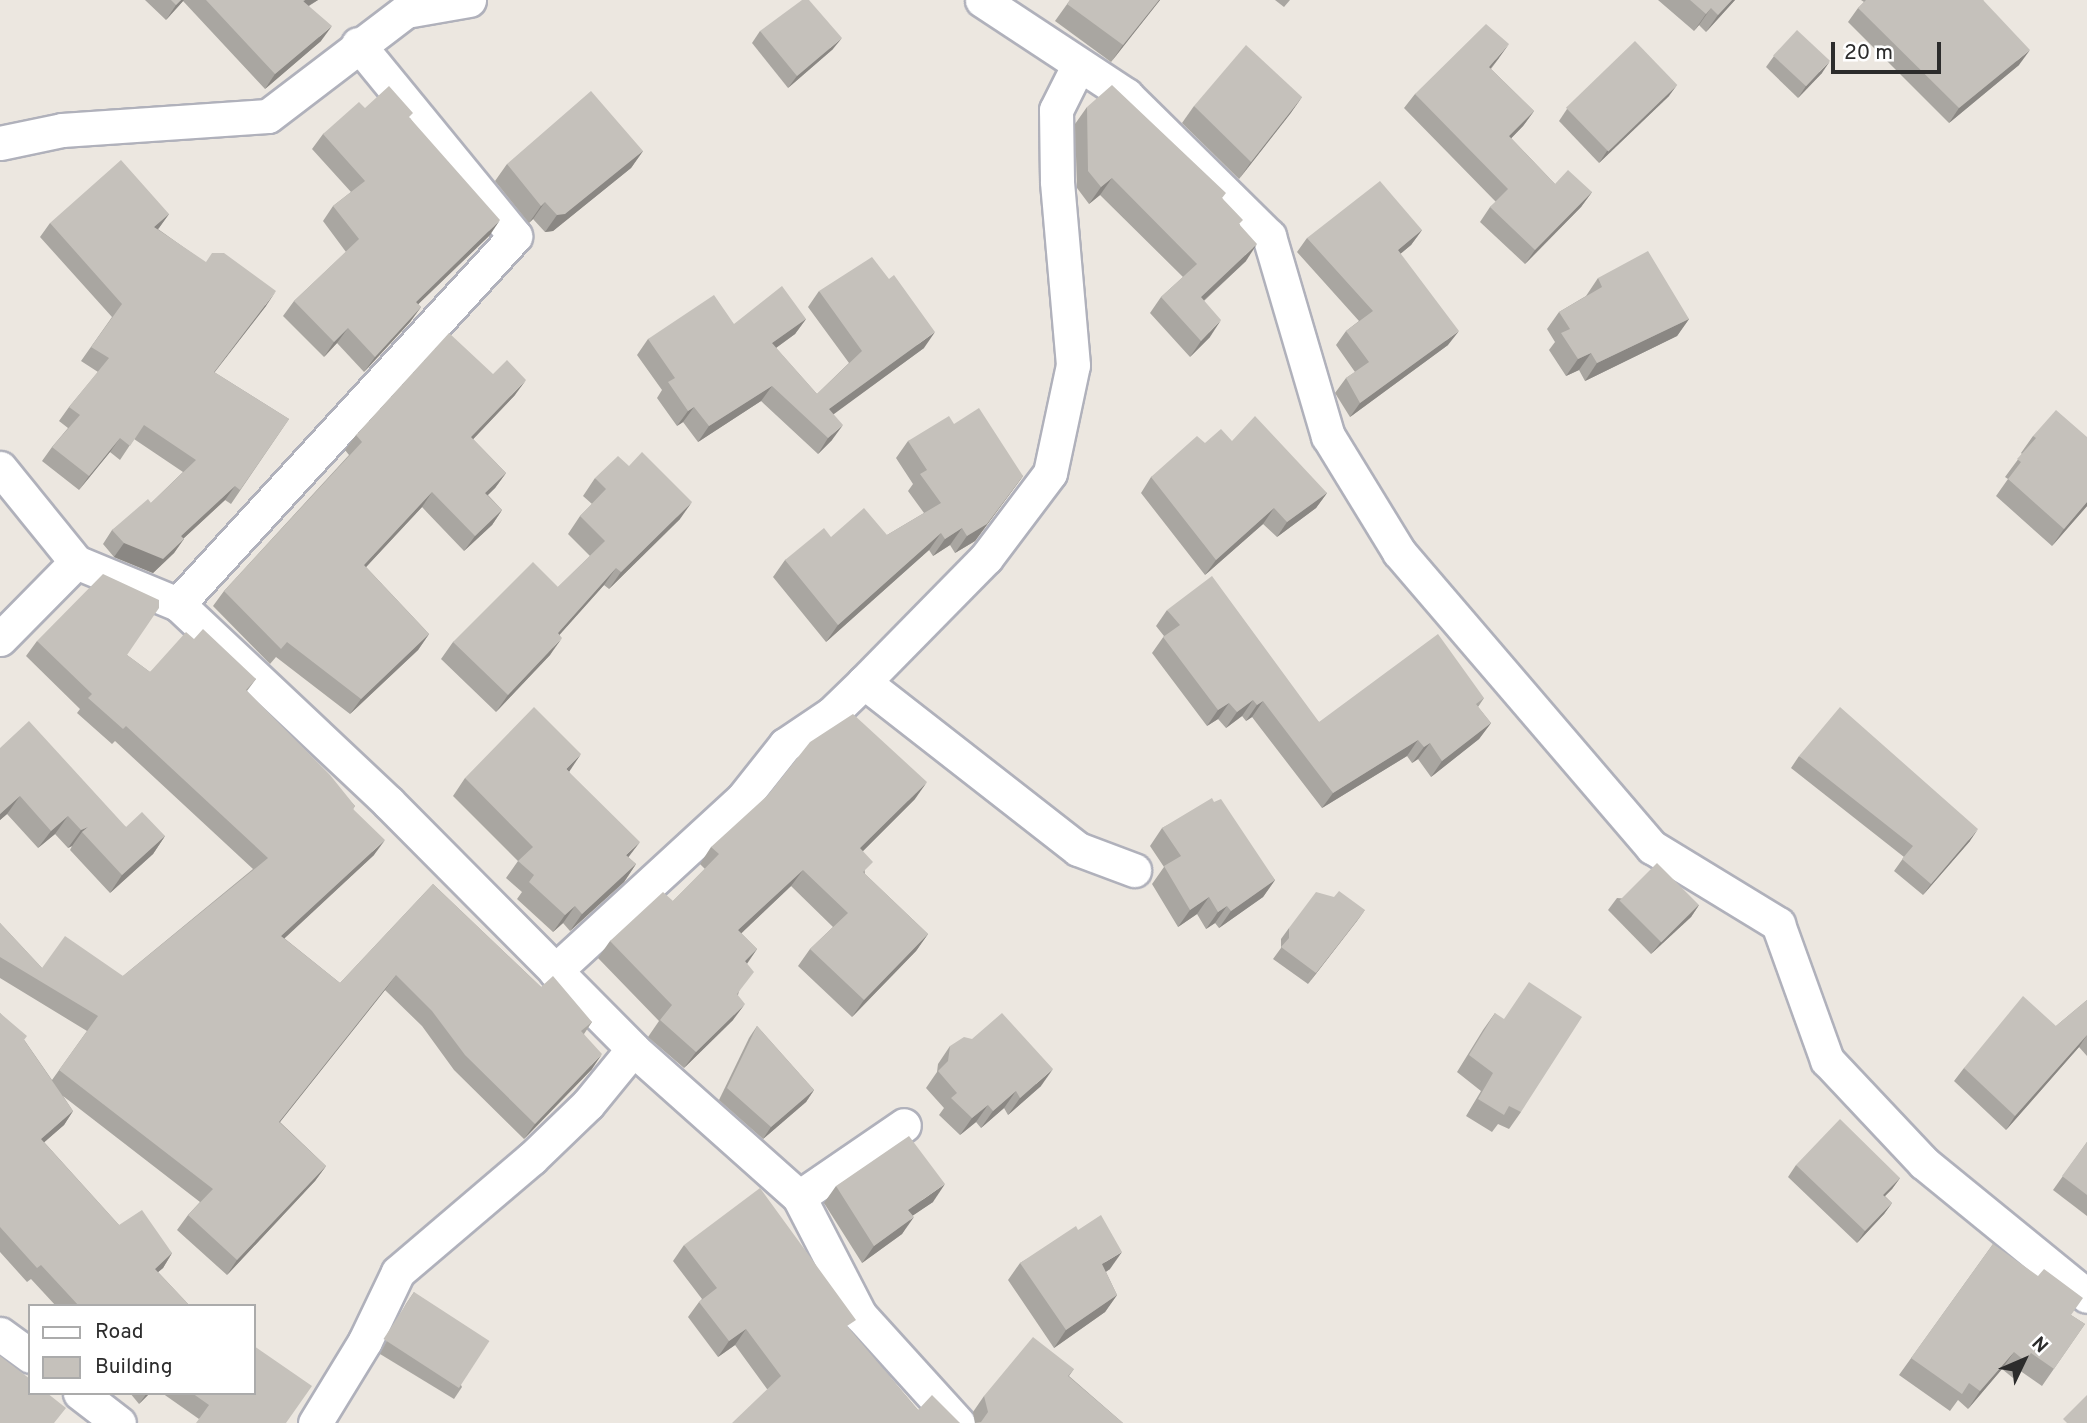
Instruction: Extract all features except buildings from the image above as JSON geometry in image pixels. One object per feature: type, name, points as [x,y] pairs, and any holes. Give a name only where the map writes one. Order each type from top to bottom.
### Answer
[{"type":"street","points":[[0,143],[62,130],[268,116],[358,44],[406,11],[469,0]]},
{"type":"street","points":[[982,0],[1126,95],[1269,236],[1328,436],[1399,552],[1652,847],[1778,924],[1826,1060],[1924,1163],[2087,1296]]},
{"type":"street","points":[[178,604],[515,236],[358,44]]},
{"type":"street","points":[[555,971],[743,798],[785,745],[831,715],[986,558],[1050,472],[1073,365],[1057,181],[1056,110],[1079,64]]},
{"type":"street","points":[[0,468],[76,562],[178,604],[388,802],[634,1049],[799,1197],[860,1315],[958,1423]]},
{"type":"street","points":[[0,639],[76,562]]},
{"type":"street","points":[[863,682],[1078,849],[1134,870]]},
{"type":"street","points":[[315,1423],[365,1341],[398,1272],[531,1159],[588,1104],[634,1049]]},
{"type":"street","points":[[799,1197],[904,1125]]},
{"type":"street","points":[[0,1334],[28,1355]]},
{"type":"street","points":[[83,1395],[119,1423]]}]
